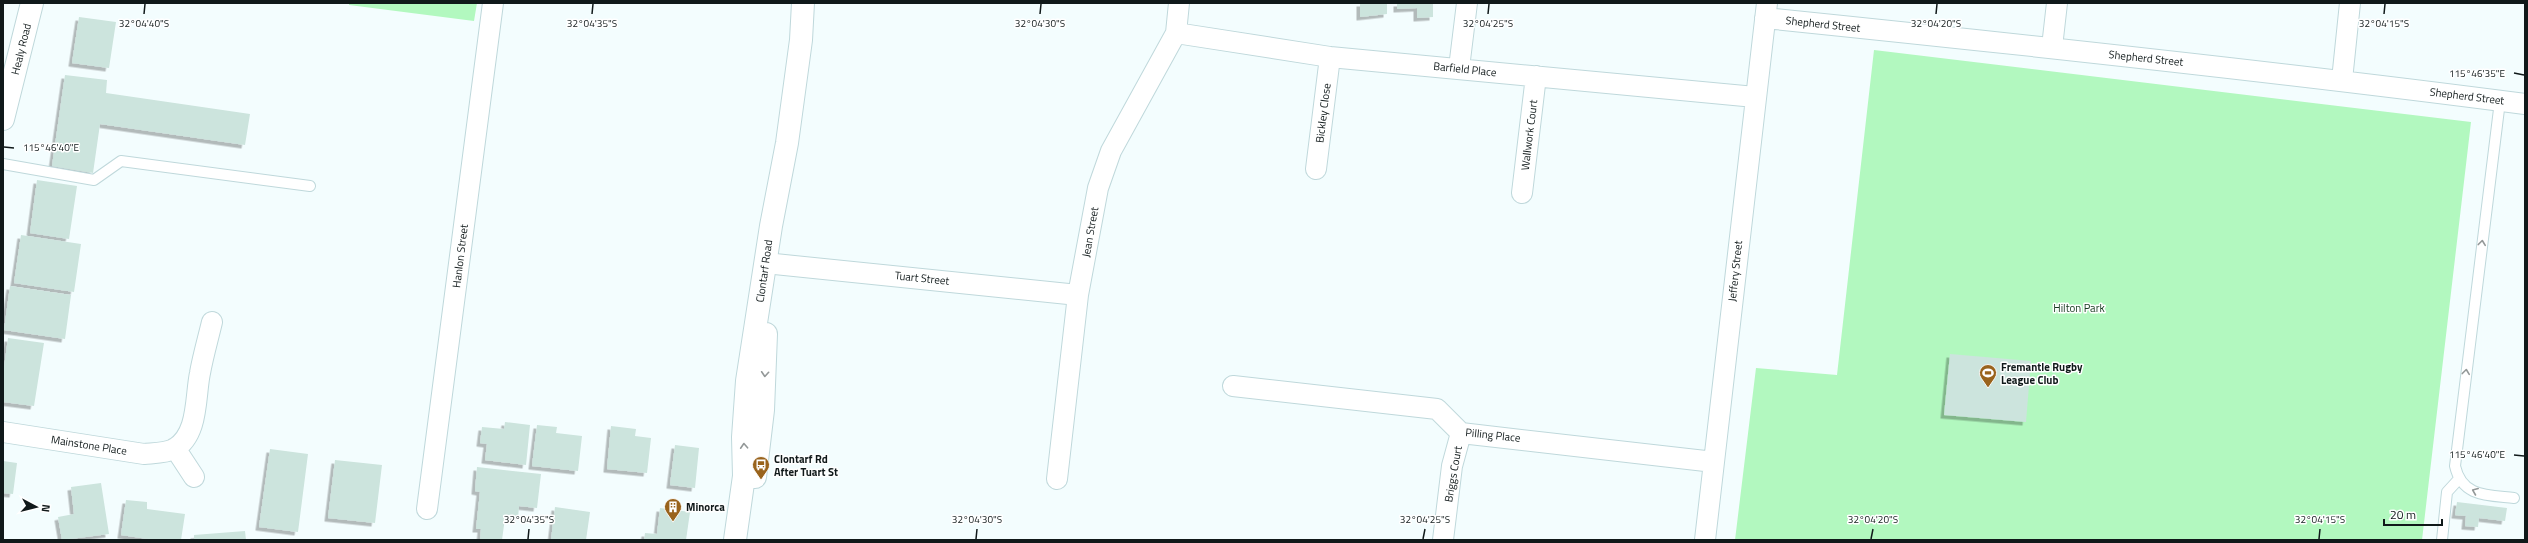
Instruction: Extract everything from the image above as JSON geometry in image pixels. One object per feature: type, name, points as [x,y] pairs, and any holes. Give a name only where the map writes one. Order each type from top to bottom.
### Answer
[{"type":"street","name":"Healy Road","points":[[3,119],[32,3]]},
{"type":"street","name":"Hanlon Street","points":[[428,509],[493,3]]},
{"type":"street","name":"Clontarf Road","points":[[747,540],[760,437],[770,263],[802,40],[803,3]]},
{"type":"street","name":"Clontarf Road","points":[[735,540],[744,476],[743,437],[747,381],[770,263],[798,139],[817,3]]},
{"type":"street","name":"Jean Street","points":[[1057,479],[1078,295],[1098,188],[1103,169],[1176,33],[1179,3]]},
{"type":"street","points":[[1459,68],[1467,3]]},
{"type":"street","points":[[2052,47],[2057,3]]},
{"type":"street","points":[[2342,80],[2350,3]]},
{"type":"street","name":"Shepherd Street","points":[[1766,11],[2052,47],[2342,80],[2525,104]]},
{"type":"street","name":"Jeffery Street","points":[[1705,540],[1766,11]]},
{"type":"street","name":"Barfield Place","points":[[1176,33],[1330,56],[1755,97]]},
{"type":"street","name":"Bickley Close","points":[[1316,169],[1330,56]]},
{"type":"street","name":"Wallwork Court","points":[[1522,193],[1536,76]]},
{"type":"street","name":"Tuart Street","points":[[770,263],[1078,295]]},
{"type":"street","points":[[194,477],[175,448],[187,435],[193,420],[199,374],[212,322]]},
{"type":"street","name":"Pilling Place","points":[[1233,386],[1437,409],[1461,433],[1714,462]]},
{"type":"street","name":"Mainstone Place","points":[[3,432],[144,454],[160,453],[175,448]]},
{"type":"street","name":"Briggs Court","points":[[1442,540],[1452,466],[1461,433]]},
{"type":"lane","points":[[2500,101],[2455,466],[2458,480],[2479,494],[2514,498]]},
{"type":"lane","points":[[3,164],[94,180],[121,161],[310,186]]},
{"type":"lane","points":[[2442,540],[2447,492],[2458,480]]},
{"type":"green space","points":[[349,3],[477,3],[474,21],[349,5]]},
{"type":"green space","name":"Hilton Park","points":[[1874,50],[2471,122],[2422,540],[1735,540],[1756,368],[1837,375]]},
{"type":"building","points":[[1360,3],[1387,3],[1387,14],[1360,17]]},
{"type":"building","points":[[1397,3],[1433,3],[1433,17],[1417,18],[1417,8],[1397,9]]},
{"type":"building","points":[[79,17],[116,22],[109,68],[72,63]]},
{"type":"building","points":[[65,75],[107,80],[106,93],[250,114],[245,145],[100,124],[93,173],[52,166]]},
{"type":"building","points":[[37,180],[77,186],[69,239],[30,233]]},
{"type":"building","points":[[21,235],[81,244],[74,292],[14,283]]},
{"type":"building","points":[[10,286],[71,295],[65,339],[4,330]]},
{"type":"building","points":[[8,338],[44,343],[34,406],[3,402],[3,375]]},
{"type":"building","name":"Fremantle Rugby League Club","points":[[1950,354],[2031,361],[2026,422],[1944,415]]},
{"type":"building","points":[[505,422],[530,425],[526,465],[485,460],[487,444],[480,443],[482,427],[504,429]]},
{"type":"building","points":[[537,425],[557,427],[556,433],[582,436],[578,471],[532,466]]},
{"type":"building","points":[[611,426],[636,429],[635,436],[651,438],[647,473],[607,469]]},
{"type":"building","points":[[675,445],[699,448],[695,488],[670,485]]},
{"type":"building","points":[[270,449],[308,454],[298,532],[259,527]]},
{"type":"building","points":[[335,460],[382,465],[375,523],[328,518]]},
{"type":"building","points":[[3,461],[17,463],[13,494],[3,493]]},
{"type":"building","points":[[477,467],[541,474],[537,508],[519,506],[518,519],[505,518],[502,540],[480,540],[481,529],[476,529],[480,492],[475,491]]},
{"type":"building","points":[[101,483],[109,534],[62,540],[58,517],[74,514],[71,487]]},
{"type":"building","points":[[126,500],[147,502],[147,509],[185,514],[181,540],[155,540],[121,535]]},
{"type":"building","points":[[2457,502],[2507,508],[2505,521],[2479,518],[2478,527],[2465,526],[2466,516],[2455,515]]},
{"type":"building","points":[[555,507],[590,512],[586,540],[551,540]]},
{"type":"building","name":"Minorca","points":[[660,508],[690,512],[686,540],[644,540],[645,533],[657,534]]},
{"type":"building","points":[[245,531],[246,540],[194,540],[194,535]]},
{"type":"place","name":"Fremantle Rugby League Club","points":[[1988,388]]},
{"type":"place","name":"Clontarf Rd After Tuart St","points":[[761,480]]},
{"type":"place","name":"Minorca","points":[[673,522]]}]
